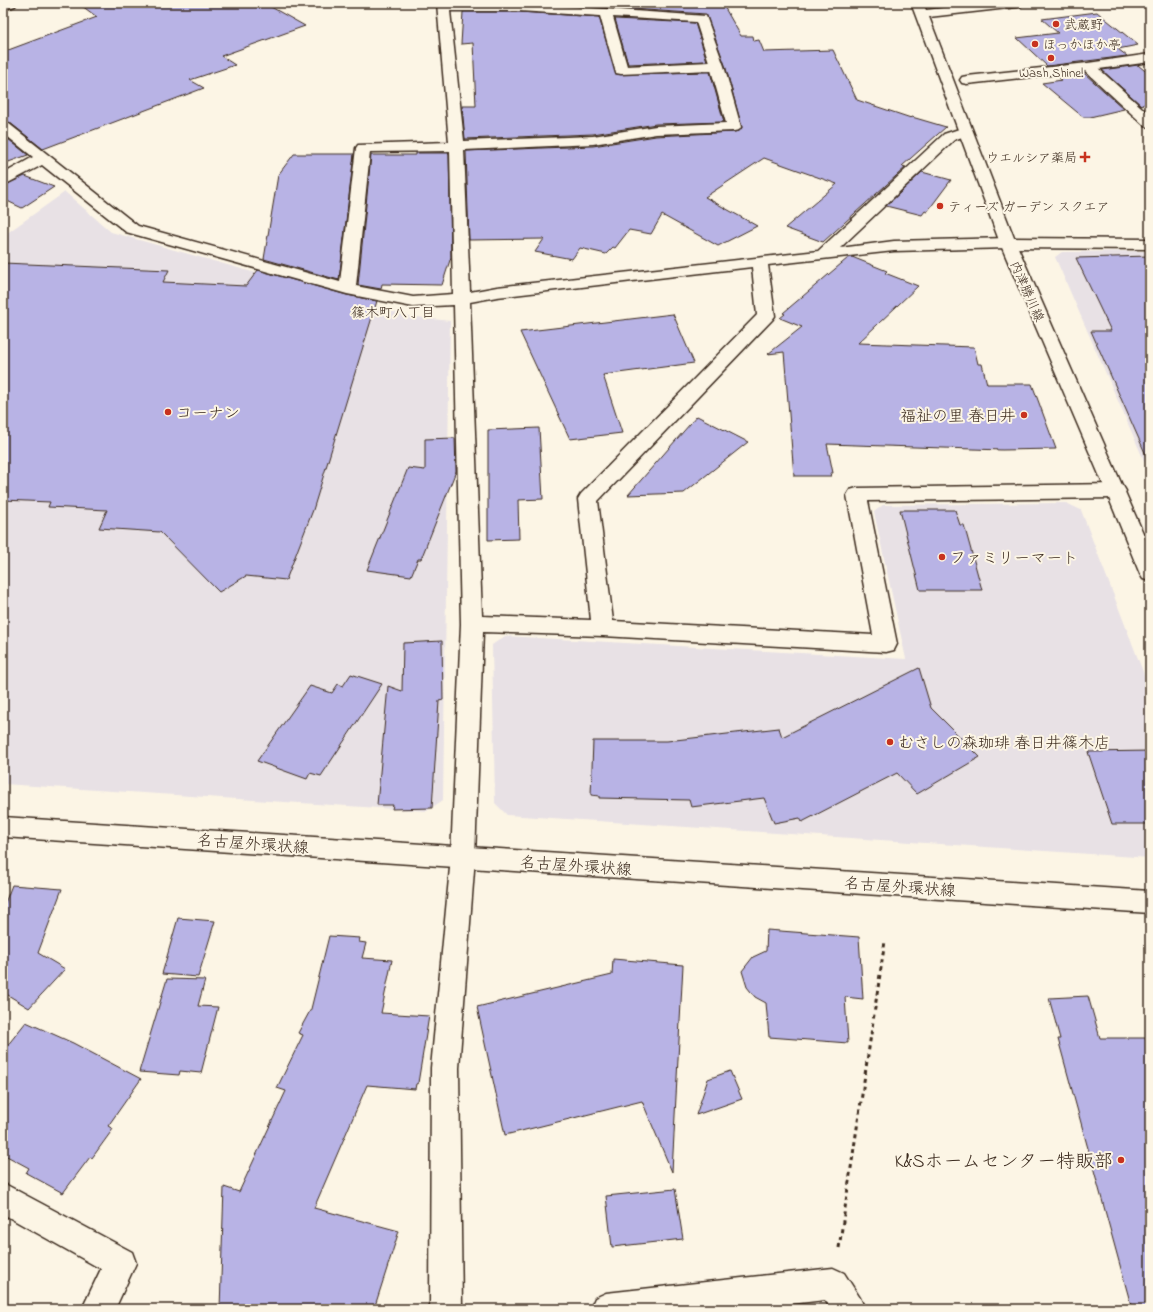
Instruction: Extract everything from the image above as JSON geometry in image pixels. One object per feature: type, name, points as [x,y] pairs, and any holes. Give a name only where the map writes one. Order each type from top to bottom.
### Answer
[{"type":"street","points":[[3,6],[11,3]]},
{"type":"street","points":[[919,9],[1017,3]]},
{"type":"street","points":[[347,289],[363,148],[457,146],[593,140],[656,130],[734,127],[718,66],[701,18],[605,14],[519,7],[443,5],[457,146],[472,624],[464,858],[445,1068],[446,1309]]},
{"type":"street","name":"内津勝川線","points":[[919,9],[1008,243],[1116,491],[1150,574]]},
{"type":"street","points":[[605,14],[621,70],[718,66]]},
{"type":"street","points":[[967,80],[1088,67],[1150,58]]},
{"type":"street","points":[[1088,67],[1150,123]]},
{"type":"street","points":[[3,126],[132,229],[347,289],[413,302],[462,299],[497,292],[759,261],[823,256],[894,246],[1008,243],[1150,244]]},
{"type":"street","points":[[823,256],[949,138],[965,131]]},
{"type":"street","points":[[3,180],[43,158]]},
{"type":"street","points":[[603,628],[588,499],[766,316],[759,261]]},
{"type":"street","points":[[472,624],[603,628],[886,644],[857,496],[1116,491]]},
{"type":"street","name":"名古屋外環状線","points":[[3,827],[1150,902]]},
{"type":"street","points":[[3,1198],[121,1263],[98,1309]]},
{"type":"street","points":[[606,1309],[833,1284],[849,1309]]},
{"type":"path","points":[[833,1284],[886,941]]},
{"type":"shaded area","points":[[65,192],[111,232],[408,316],[450,321],[443,800],[427,811],[3,784],[3,236]]},
{"type":"shaded area","points":[[1150,251],[1150,474],[1055,257],[1062,252]]},
{"type":"shaded area","points":[[1066,503],[1081,510],[1150,690],[1150,858],[507,815],[495,803],[492,645],[505,636],[906,659],[874,512],[883,505]]},
{"type":"building","points":[[78,3],[264,3],[305,26],[221,56],[235,65],[190,80],[204,88],[43,149],[9,122],[3,121],[3,52],[97,17]]},
{"type":"building","points":[[541,3],[722,3],[741,36],[753,36],[754,41],[759,40],[764,52],[833,50],[857,100],[911,118],[912,117],[946,127],[902,166],[906,167],[823,242],[785,228],[837,184],[764,158],[705,197],[757,226],[718,246],[662,215],[651,234],[629,230],[615,248],[613,247],[606,254],[580,248],[572,259],[535,252],[544,239],[469,240],[466,151],[593,146],[656,136],[734,132],[739,131],[742,128],[725,65],[706,14]]},
{"type":"building","points":[[463,12],[519,12],[599,17],[616,74],[710,72],[724,122],[656,124],[593,134],[465,139],[462,106],[476,106],[473,43],[461,44]]},
{"type":"building","points":[[1097,12],[1138,45],[1118,49],[1127,56],[1047,66],[1017,38],[1058,33],[1042,19]]},
{"type":"building","points":[[615,19],[695,23],[707,61],[628,64]]},
{"type":"building","points":[[1138,65],[1150,75],[1150,103],[1141,105],[1102,70]]},
{"type":"building","points":[[1084,73],[1124,109],[1090,117],[1083,117],[1042,83],[1062,80],[1057,76]]},
{"type":"building","points":[[3,135],[28,155],[3,164]]},
{"type":"building","points":[[416,153],[449,153],[451,257],[442,285],[382,284],[381,289],[358,285],[371,155],[416,155]]},
{"type":"building","points":[[294,154],[354,154],[339,280],[264,259],[278,175]]},
{"type":"building","points":[[922,172],[951,180],[927,212],[925,211],[922,215],[886,206]]},
{"type":"building","points":[[25,176],[54,187],[22,208],[3,199],[3,186]]},
{"type":"building","points":[[1150,256],[1150,464],[1091,331],[1111,331],[1076,258]]},
{"type":"building","points":[[852,257],[887,271],[885,273],[918,286],[858,343],[974,347],[978,364],[982,364],[987,384],[1032,384],[1056,449],[1002,450],[827,444],[833,473],[830,473],[831,476],[794,476],[784,352],[768,354],[802,327],[780,318],[785,314],[783,313],[848,258]]},
{"type":"building","points":[[3,263],[169,270],[163,282],[246,286],[258,270],[347,295],[377,301],[313,510],[286,580],[246,576],[219,592],[160,532],[99,528],[107,510],[48,507],[50,502],[3,500]]},
{"type":"building","points":[[673,314],[694,363],[603,375],[622,433],[570,439],[520,332]]},
{"type":"building","points":[[697,416],[748,442],[684,493],[628,495]]},
{"type":"building","points":[[539,428],[543,499],[518,500],[519,539],[488,540],[488,430]]},
{"type":"building","points":[[455,438],[456,471],[421,559],[418,559],[411,576],[367,570],[408,468],[425,470],[425,439]]},
{"type":"building","name":"ファミリーマート","points":[[900,510],[955,510],[960,525],[964,525],[982,590],[920,590]]},
{"type":"building","points":[[442,641],[443,700],[439,701],[432,808],[392,809],[393,805],[377,805],[388,686],[402,691],[403,643]]},
{"type":"building","points":[[919,668],[931,708],[980,757],[917,794],[897,773],[802,822],[800,818],[774,823],[764,798],[691,807],[689,800],[599,798],[599,796],[591,795],[593,741],[667,741],[779,728],[782,737]]},
{"type":"building","points":[[351,674],[382,684],[321,776],[310,773],[307,779],[257,761],[310,686],[332,693],[338,684],[343,686]]},
{"type":"building","points":[[1150,751],[1150,824],[1112,824],[1088,752]]},
{"type":"building","points":[[12,885],[62,889],[38,953],[65,969],[29,1008],[3,992],[3,908]]},
{"type":"building","points":[[178,918],[215,921],[198,977],[162,974]]},
{"type":"building","points":[[767,930],[859,937],[863,999],[845,997],[848,1043],[769,1037],[766,1003],[755,997],[747,987],[742,971],[753,957],[766,951]]},
{"type":"building","points":[[329,936],[360,938],[359,942],[366,943],[362,958],[392,960],[381,1013],[429,1016],[418,1083],[416,1084],[415,1089],[367,1085],[314,1208],[399,1231],[374,1309],[220,1309],[224,1187],[239,1192],[286,1091],[277,1088],[303,1035],[298,1033],[311,1009]]},
{"type":"building","points":[[613,959],[683,965],[672,1172],[642,1101],[505,1135],[477,1007],[612,975]]},
{"type":"building","points":[[167,979],[205,980],[198,1006],[218,1007],[201,1073],[180,1071],[179,1075],[139,1072]]},
{"type":"building","name":"K&Sホームセンター特販部","points":[[1088,996],[1100,1038],[1150,1038],[1150,1309],[1132,1309],[1058,1039],[1060,1039],[1049,998]]},
{"type":"building","points":[[26,1022],[73,1043],[141,1079],[108,1126],[113,1129],[92,1158],[90,1157],[63,1193],[26,1173],[29,1168],[3,1154],[3,1051]]},
{"type":"building","points":[[730,1071],[742,1099],[696,1115],[708,1079]]},
{"type":"building","points":[[675,1189],[683,1239],[612,1247],[606,1196]]},
{"type":"place","name":"武蔵野","points":[[1056,24]]},
{"type":"place","name":"ほっかほか亭","points":[[1035,44]]},
{"type":"place","name":"Wash Shine!","points":[[1051,58]]},
{"type":"place","name":"ウエルシア薬局","points":[[1085,157]]},
{"type":"place","name":"ティーズ ガーデン スクエア","points":[[940,206]]},
{"type":"place","name":"コーナン","points":[[168,412]]},
{"type":"place","name":"福祉の里 春日井","points":[[1024,415]]},
{"type":"place","name":"ファミリーマート","points":[[942,557]]},
{"type":"place","name":"むさしの森珈琲 春日井篠木店","points":[[890,742]]},
{"type":"place","name":"K&Sホームセンター特販部","points":[[1121,1160]]},
{"type":"district","name":"篠木町八丁目","points":[[393,312]]}]
